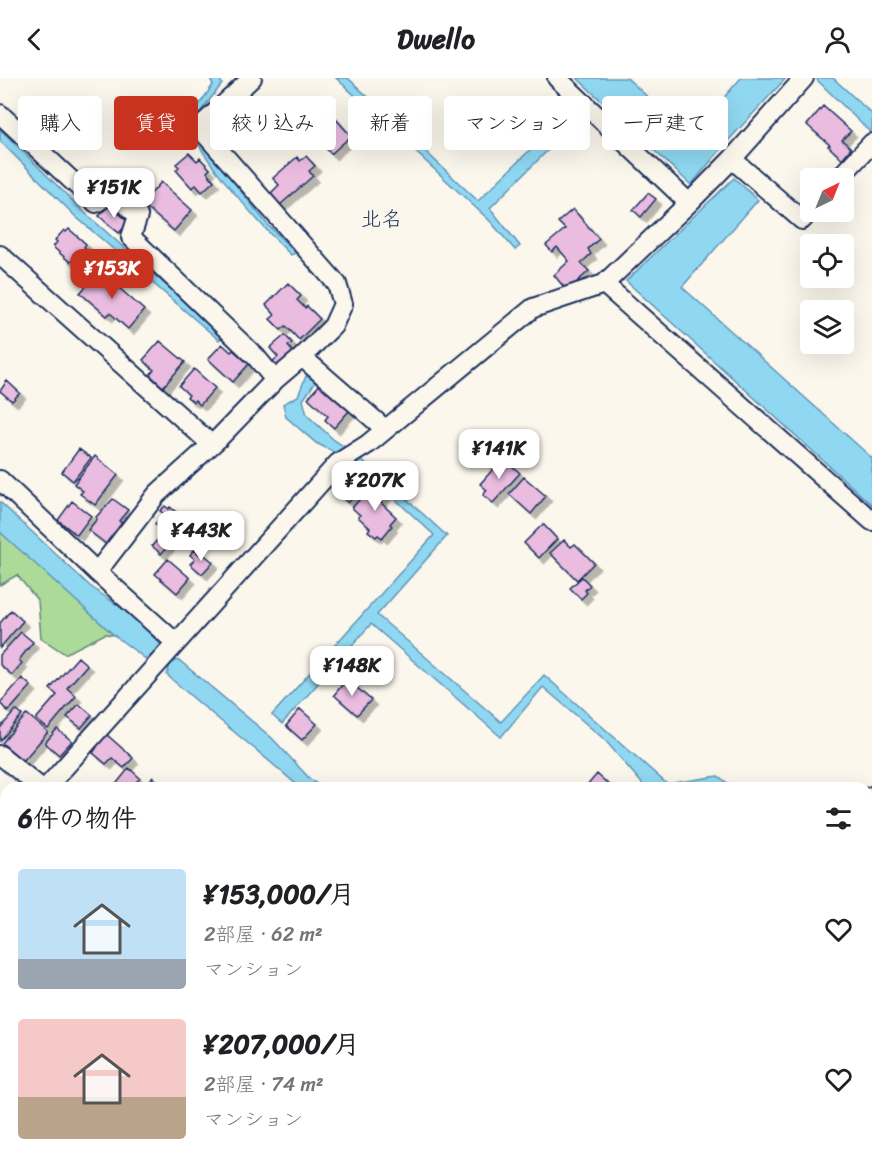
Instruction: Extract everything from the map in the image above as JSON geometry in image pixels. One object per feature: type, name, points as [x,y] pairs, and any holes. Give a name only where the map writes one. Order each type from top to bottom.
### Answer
[{"type":"street","points":[[97,572],[157,494],[219,438],[275,380],[333,326],[343,304],[337,284],[206,135],[205,122],[252,78]]},
{"type":"street","points":[[557,78],[689,203]]},
{"type":"street","points":[[51,782],[338,463],[385,429],[533,308],[604,284],[732,159],[804,78]]},
{"type":"street","points":[[0,114],[96,203],[113,192],[138,216],[131,237],[256,357],[275,380]]},
{"type":"street","points":[[848,168],[872,143]]},
{"type":"street","points":[[732,159],[800,218]]},
{"type":"street","points":[[0,255],[211,444]]},
{"type":"street","points":[[604,284],[872,521]]},
{"type":"street","points":[[302,357],[385,429]]},
{"type":"street","points":[[0,480],[97,572],[168,651]]},
{"type":"street","points":[[3,763],[32,782]]},
{"type":"green space","points":[[0,532],[114,635],[105,634],[65,654],[41,638],[38,601],[17,575],[0,585]]},
{"type":"water","points":[[210,78],[220,78],[222,84],[213,96],[210,96],[210,100],[198,115],[198,108],[213,85]]},
{"type":"water","points":[[336,78],[348,78],[367,96],[355,96]]},
{"type":"water","points":[[577,78],[627,78],[647,96],[602,96],[602,101]]},
{"type":"water","points":[[741,78],[786,78],[728,141],[728,96],[725,96]]},
{"type":"water","points":[[833,78],[872,114],[870,132],[817,80]]},
{"type":"water","points":[[0,129],[18,147],[18,150],[21,150],[84,212],[223,336],[219,340],[76,217],[0,141]]},
{"type":"water","points":[[198,133],[209,151],[268,225],[296,253],[291,255],[268,231],[198,144]]},
{"type":"water","points":[[414,150],[424,150],[478,201],[530,150],[548,150],[490,208],[520,246],[515,250],[490,221]]},
{"type":"water","points":[[654,150],[720,150],[691,185]]},
{"type":"water","points":[[734,178],[758,200],[682,287],[872,458],[872,505],[626,281]]},
{"type":"water","points":[[306,376],[316,381],[303,400],[307,415],[334,440],[399,492],[447,536],[377,615],[501,722],[544,675],[665,782],[641,782],[605,740],[543,687],[501,737],[371,624],[282,724],[272,715],[434,535],[356,463],[316,443],[286,417],[283,404],[298,396]]},
{"type":"water","points":[[0,502],[90,586],[134,617],[163,647],[161,651],[174,660],[180,661],[272,738],[314,782],[293,782],[167,675],[170,664],[157,656],[151,663],[114,635],[0,532]]},
{"type":"water","points":[[718,776],[726,782],[680,782]]},
{"type":"building","points":[[823,106],[851,131],[842,140],[851,148],[842,159],[807,125]]},
{"type":"building","points":[[336,119],[348,133],[348,139],[336,150]]},
{"type":"building","points":[[189,153],[197,161],[200,158],[210,169],[207,172],[214,181],[202,192],[196,185],[192,188],[176,170],[179,167],[176,164]]},
{"type":"building","points":[[306,156],[315,166],[309,171],[313,176],[280,205],[277,201],[274,204],[267,197],[279,185],[273,178],[297,157],[300,161]]},
{"type":"building","points":[[161,182],[192,210],[174,231],[142,204]]},
{"type":"building","points":[[648,193],[656,199],[641,217],[633,210]]},
{"type":"building","points":[[109,205],[129,222],[119,233],[99,216]]},
{"type":"building","points":[[573,209],[599,239],[588,249],[591,254],[581,263],[589,271],[567,291],[554,275],[569,261],[557,247],[552,252],[546,245],[565,229],[558,222]]},
{"type":"building","points":[[69,229],[86,244],[84,247],[91,253],[80,264],[74,259],[70,262],[53,247],[57,242],[55,240],[64,230],[66,232]]},
{"type":"building","points":[[100,271],[144,310],[128,329],[110,313],[107,316],[80,293]]},
{"type":"building","points":[[288,283],[301,296],[297,300],[320,319],[299,340],[286,326],[281,330],[270,319],[275,315],[266,305]]},
{"type":"building","points":[[285,335],[292,343],[288,346],[294,353],[278,367],[273,361],[278,357],[270,348]]},
{"type":"building","points":[[160,341],[185,362],[163,387],[150,375],[154,370],[143,360]]},
{"type":"building","points":[[222,344],[249,364],[233,382],[208,359]]},
{"type":"building","points":[[194,369],[215,388],[200,405],[187,397],[189,395],[179,386]]},
{"type":"building","points":[[7,381],[20,393],[12,401],[0,391]]},
{"type":"building","points":[[321,383],[330,392],[329,394],[349,411],[334,428],[325,420],[328,416],[308,398]]},
{"type":"building","points":[[79,449],[91,458],[73,481],[62,472]]},
{"type":"building","points":[[95,456],[118,475],[95,505],[80,494],[83,491],[74,484]]},
{"type":"building","points":[[503,458],[520,473],[493,503],[483,495],[487,490],[480,484]]},
{"type":"building","points":[[351,463],[369,479],[348,503],[330,487]]},
{"type":"building","points":[[524,477],[546,496],[531,514],[509,494]]},
{"type":"building","points":[[374,483],[386,494],[380,502],[396,517],[382,538],[368,531],[370,528],[352,508]]},
{"type":"building","points":[[113,499],[128,510],[119,521],[124,525],[106,544],[88,530],[97,519],[96,517]]},
{"type":"building","points":[[72,501],[91,516],[77,535],[58,520]]},
{"type":"building","points":[[165,506],[169,509],[170,507],[189,523],[173,541],[155,524],[164,514],[160,511]]},
{"type":"building","points":[[543,524],[557,539],[539,558],[524,543]]},
{"type":"building","points":[[163,533],[172,541],[161,554],[152,546]]},
{"type":"building","points":[[564,540],[571,547],[575,544],[594,563],[577,580],[550,553]]},
{"type":"building","points":[[194,550],[199,554],[201,552],[213,562],[202,574],[190,564],[195,559],[190,555]]},
{"type":"building","points":[[168,559],[190,578],[177,593],[155,574]]},
{"type":"building","points":[[582,577],[590,585],[585,590],[587,593],[581,599],[570,588]]},
{"type":"building","points":[[11,610],[23,621],[0,648],[0,623]]},
{"type":"building","points":[[21,632],[33,642],[19,660],[22,663],[12,675],[0,665],[0,655]]},
{"type":"building","points":[[78,657],[87,665],[67,688],[76,696],[48,729],[36,719],[57,695],[50,689]]},
{"type":"building","points":[[22,678],[31,686],[8,712],[0,703]]},
{"type":"building","points":[[347,679],[371,700],[357,715],[334,695]]},
{"type":"building","points":[[79,704],[92,715],[81,728],[67,717]]},
{"type":"building","points":[[300,709],[317,724],[302,740],[286,726]]},
{"type":"building","points":[[16,710],[22,715],[0,741],[0,728]]},
{"type":"building","points":[[27,714],[48,732],[23,761],[2,743]]},
{"type":"building","points":[[57,729],[72,741],[59,755],[45,743]]},
{"type":"building","points":[[105,733],[133,758],[124,768],[112,758],[106,764],[93,753],[97,747],[94,745]]},
{"type":"building","points":[[129,768],[140,778],[136,782],[118,782]]},
{"type":"building","points":[[597,774],[606,782],[590,782]]},
{"type":"building","points":[[153,777],[159,782],[149,782]]},
{"type":"district","name":"北名","points":[[382,219]]}]
